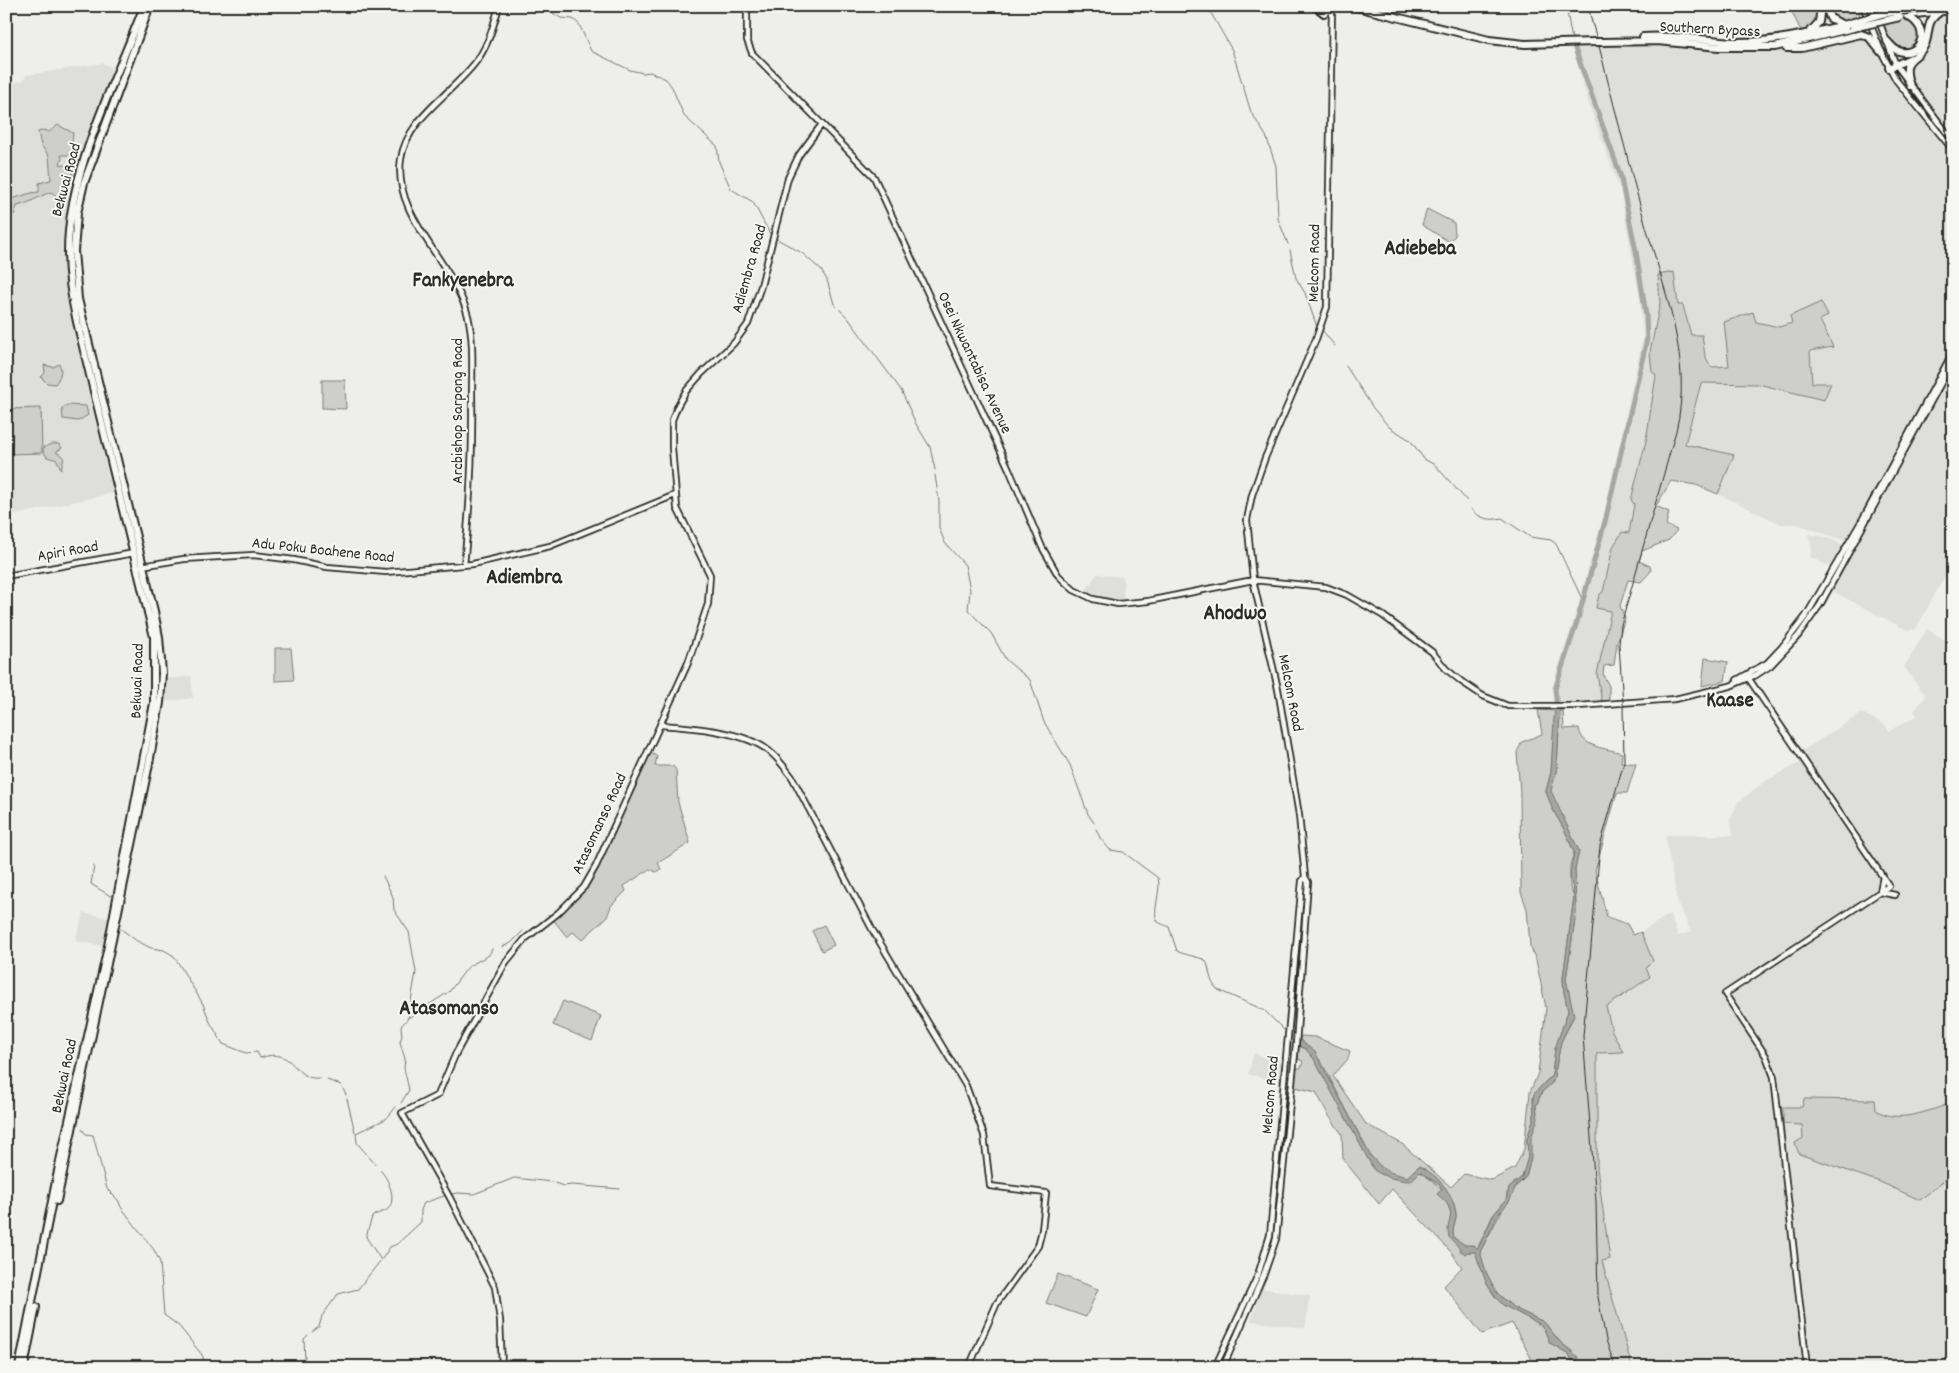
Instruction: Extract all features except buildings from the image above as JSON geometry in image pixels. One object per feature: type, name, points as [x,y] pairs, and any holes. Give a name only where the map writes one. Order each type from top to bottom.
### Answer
[{"type":"highway","name":"Bekwai Road","points":[[24,1367],[160,703],[162,658],[140,566],[126,492],[82,321],[74,268],[77,213],[84,183],[144,6]]},
{"type":"highway","name":"Bekwai Road","points":[[140,566],[134,554],[118,494],[71,295],[68,251],[74,198],[86,158],[150,6]]},
{"type":"highway","points":[[1308,6],[1318,9],[1335,7]]},
{"type":"highway","name":"Southern Bypass","points":[[1352,6],[1489,40],[1520,44],[1655,38],[1754,42],[1807,35],[1903,16],[1953,10]]},
{"type":"highway","points":[[1807,35],[1817,25],[1821,6]]},
{"type":"highway","points":[[1826,6],[1830,18],[1848,26]]},
{"type":"highway","points":[[1881,6],[1904,6]]},
{"type":"highway","name":"Southern Bypass","points":[[1655,38],[1716,47],[1775,47],[1848,26],[1881,14],[1933,6]]},
{"type":"highway","points":[[1893,66],[1911,58],[1926,41],[1930,20],[1941,12]]},
{"type":"highway","points":[[1887,41],[1900,52],[1910,52],[1919,45],[1922,38],[1922,29],[1917,22],[1903,16]]},
{"type":"highway","points":[[1775,47],[1802,48],[1861,34],[1869,37],[1882,53]]},
{"type":"highway","points":[[1910,86],[1906,75],[1911,58]]},
{"type":"highway","points":[[118,494],[126,492]]},
{"type":"highway","name":"Bekwai Road","points":[[20,1367],[121,891]]},
{"type":"street","name":"Arcbishop Sarpong Road","points":[[464,565],[473,461],[470,327],[460,294],[411,213],[402,190],[400,164],[402,151],[413,129],[478,59],[489,38],[499,6]]},
{"type":"street","name":"Osei Nkwantabisa Avenue","points":[[747,6],[747,40],[752,53],[874,177],[1009,469],[1042,547],[1058,575],[1083,594],[1104,602],[1118,604],[1142,602],[1254,580],[1311,585],[1340,592],[1382,615],[1414,638],[1432,652],[1446,669],[1483,696],[1508,706],[1557,707],[1654,702],[1692,696],[1727,686]]},
{"type":"street","points":[[1863,6],[1882,53],[1953,141]]},
{"type":"street","points":[[1873,6],[1887,41],[1893,66],[1909,98],[1953,150]]},
{"type":"street","name":"Melcom Road","points":[[1223,1367],[1271,1258],[1276,1239],[1303,959],[1308,882],[1303,840],[1274,670],[1254,580],[1247,520],[1252,495],[1327,306],[1331,26],[1335,7]]},
{"type":"street","points":[[1318,9],[1331,26]]},
{"type":"street","name":"Adiembra Road","points":[[675,495],[671,432],[674,412],[691,385],[734,343],[748,324],[761,286],[792,169],[822,124]]},
{"type":"street","points":[[1727,686],[1738,683],[1748,677],[1767,662],[1782,647],[1806,616],[1865,515],[1953,352]]},
{"type":"street","points":[[1727,686],[1758,673],[1785,650],[1820,606],[1953,361]]},
{"type":"street","name":"Adu Poku Boahene Road","points":[[140,566],[184,559],[254,555],[294,560],[327,567],[386,572],[418,571],[464,565],[550,546],[675,495]]},
{"type":"street","name":"Atasomanso Road","points":[[500,1359],[500,1320],[495,1287],[446,1190],[402,1113],[438,1095],[456,1053],[506,962],[525,939],[558,913],[584,887],[621,813],[688,663],[708,604],[711,583],[708,572],[680,515],[675,495]]},
{"type":"street","name":"Apiri Road","points":[[6,576],[134,554]]},
{"type":"street","points":[[1754,687],[1758,673]]},
{"type":"street","points":[[1748,677],[1889,886],[1725,994],[1766,1056],[1774,1078],[1807,1367]]},
{"type":"street","points":[[1738,683],[1754,687]]},
{"type":"street","points":[[660,725],[689,727],[743,738],[768,750],[783,766],[792,777],[873,931],[966,1086],[984,1134],[990,1186],[1046,1193],[1039,1244],[997,1303],[969,1367]]},
{"type":"street","name":"Melcom Road","points":[[1215,1367],[1264,1258],[1270,1235],[1302,881],[1306,877]]},
{"type":"street","points":[[1880,892],[1895,895]]},
{"type":"street","points":[[1296,956],[1303,959]]},
{"type":"street","points":[[1276,1171],[1283,1172]]},
{"type":"street","points":[[1224,1349],[1230,1352]]},
{"type":"street","points":[[497,1367],[500,1359]]},
{"type":"street","points":[[500,1359],[502,1367]]},
{"type":"street","points":[[652,1367],[709,1367]]},
{"type":"shaded area","points":[[1789,6],[1819,6],[1815,25],[1805,33],[1800,29]]},
{"type":"shaded area","points":[[1828,6],[1859,6],[1860,17],[1840,21],[1834,16]]},
{"type":"shaded area","points":[[1943,12],[1953,12],[1953,561],[1916,629],[1903,628],[1832,591],[1857,545],[1797,524],[1781,524],[1718,494],[1733,455],[1685,444],[1701,383],[1758,384],[1824,400],[1830,383],[1812,383],[1810,351],[1833,347],[1790,316],[1792,323],[1779,327],[1756,322],[1729,366],[1711,367],[1705,356],[1702,335],[1691,335],[1684,305],[1678,305],[1674,273],[1658,275],[1660,303],[1650,352],[1656,375],[1646,441],[1631,499],[1634,504],[1629,533],[1613,547],[1603,592],[1596,608],[1611,610],[1597,674],[1602,702],[1553,705],[1555,678],[1576,613],[1605,510],[1643,337],[1640,299],[1620,190],[1588,102],[1571,44],[1648,42],[1728,51],[1805,51],[1838,37],[1861,36],[1875,47],[1895,87],[1903,95],[1916,87],[1909,77],[1909,67],[1935,19]]},
{"type":"shaded area","points":[[1903,19],[1916,24],[1919,38],[1914,46],[1903,50],[1893,43],[1882,24]]},
{"type":"shaded area","points":[[103,63],[114,69],[93,121],[69,200],[64,229],[64,264],[66,288],[75,338],[113,493],[6,517],[6,84],[22,81],[27,75]]},
{"type":"shaded area","points":[[58,125],[73,133],[72,142],[78,148],[72,155],[61,155],[60,164],[74,168],[72,175],[68,178],[66,187],[61,190],[58,197],[51,192],[26,204],[17,206],[14,215],[6,211],[6,200],[39,192],[39,183],[51,180],[49,156],[41,145],[38,132],[44,130],[49,132]]},
{"type":"shaded area","points":[[1427,209],[1454,223],[1455,236],[1448,241],[1422,225]]},
{"type":"shaded area","points":[[1674,272],[1678,305],[1683,305],[1691,335],[1702,335],[1705,356],[1711,367],[1729,366],[1724,322],[1753,312],[1756,322],[1779,327],[1792,323],[1790,316],[1821,302],[1828,316],[1820,320],[1833,347],[1810,351],[1812,383],[1831,383],[1824,400],[1758,384],[1701,383],[1685,444],[1734,455],[1718,494],[1696,485],[1671,481],[1656,506],[1669,512],[1666,525],[1677,530],[1669,540],[1642,551],[1639,561],[1650,566],[1651,571],[1641,582],[1628,580],[1620,606],[1625,618],[1617,643],[1614,665],[1604,666],[1603,675],[1609,686],[1609,702],[1602,702],[1597,674],[1611,611],[1596,608],[1599,595],[1603,592],[1613,547],[1622,532],[1629,533],[1634,504],[1631,500],[1646,441],[1656,375],[1652,372],[1650,352],[1660,303],[1658,275]]},
{"type":"shaded area","points":[[59,364],[61,371],[57,382],[55,384],[47,383],[41,377],[45,373],[44,365],[53,367]]},
{"type":"shaded area","points":[[322,380],[345,380],[346,409],[322,408]]},
{"type":"shaded area","points":[[67,405],[86,406],[88,415],[78,421],[63,419],[62,409]]},
{"type":"shaded area","points":[[41,408],[42,453],[10,454],[9,409]]},
{"type":"shaded area","points":[[51,444],[59,444],[62,448],[56,452],[64,457],[61,469],[57,460],[47,457],[43,451],[43,448]]},
{"type":"shaded area","points":[[1808,534],[1825,537],[1846,546],[1833,568],[1810,557],[1812,548]]},
{"type":"shaded area","points":[[1097,574],[1123,577],[1124,603],[1099,599],[1084,593]]},
{"type":"shaded area","points":[[1927,629],[1953,645],[1953,1367],[1632,1367],[1602,1261],[1610,1258],[1597,1168],[1597,1053],[1623,1052],[1612,1031],[1606,1007],[1650,977],[1646,967],[1653,961],[1641,932],[1670,914],[1678,936],[1691,932],[1677,900],[1665,835],[1733,835],[1730,820],[1738,802],[1764,782],[1807,759],[1802,751],[1862,713],[1885,725],[1889,731],[1917,716],[1914,711],[1926,696],[1904,667]]},
{"type":"shaded area","points":[[275,648],[291,648],[294,680],[275,681]]},
{"type":"shaded area","points":[[1705,658],[1728,662],[1725,681],[1702,686]]},
{"type":"shaded area","points":[[191,676],[193,698],[163,702],[165,679]]},
{"type":"shaded area","points":[[1538,710],[1555,711],[1551,772],[1546,791],[1552,808],[1574,852],[1570,866],[1570,887],[1574,897],[1563,978],[1568,1011],[1555,1049],[1552,1075],[1534,1094],[1534,1117],[1527,1139],[1528,1157],[1522,1177],[1514,1183],[1507,1193],[1506,1200],[1493,1215],[1477,1249],[1465,1245],[1454,1238],[1455,1207],[1449,1193],[1432,1174],[1419,1166],[1407,1177],[1385,1172],[1370,1155],[1321,1061],[1300,1040],[1301,1036],[1315,1037],[1350,1051],[1348,1059],[1333,1076],[1366,1124],[1402,1144],[1451,1187],[1464,1174],[1492,1180],[1515,1168],[1524,1149],[1530,1092],[1538,1073],[1546,1008],[1536,960],[1530,946],[1527,909],[1521,892],[1520,793],[1517,752],[1522,742],[1542,734]]},
{"type":"shaded area","points":[[1560,710],[1563,710],[1564,729],[1579,728],[1584,740],[1595,746],[1622,753],[1621,762],[1636,764],[1627,793],[1617,793],[1595,871],[1607,917],[1627,924],[1633,935],[1641,932],[1653,961],[1646,968],[1650,977],[1606,1007],[1612,1031],[1623,1052],[1597,1053],[1597,1168],[1610,1259],[1602,1261],[1632,1367],[1581,1367],[1572,1351],[1561,1343],[1544,1322],[1514,1308],[1497,1293],[1486,1272],[1480,1252],[1512,1191],[1527,1174],[1530,1141],[1536,1118],[1536,1106],[1542,1092],[1553,1082],[1561,1042],[1573,1018],[1566,979],[1576,913],[1575,869],[1579,851],[1550,791],[1557,768]]},
{"type":"shaded area","points":[[1560,710],[1557,768],[1551,791],[1579,851],[1575,869],[1576,913],[1566,979],[1574,1015],[1561,1042],[1553,1082],[1542,1092],[1536,1106],[1538,1118],[1531,1138],[1531,1158],[1526,1176],[1516,1186],[1509,1202],[1499,1213],[1480,1252],[1486,1272],[1497,1293],[1514,1308],[1544,1322],[1561,1343],[1578,1357],[1577,1362],[1581,1367],[1575,1367],[1569,1354],[1550,1343],[1544,1329],[1539,1324],[1503,1305],[1496,1298],[1487,1284],[1475,1252],[1465,1254],[1449,1237],[1450,1211],[1449,1206],[1437,1194],[1442,1189],[1440,1185],[1420,1172],[1411,1181],[1406,1181],[1387,1177],[1374,1170],[1314,1059],[1306,1049],[1299,1046],[1300,1040],[1315,1052],[1370,1155],[1382,1168],[1407,1177],[1419,1166],[1433,1174],[1444,1186],[1455,1207],[1454,1238],[1465,1245],[1473,1245],[1478,1249],[1493,1216],[1506,1200],[1509,1188],[1522,1177],[1528,1157],[1527,1139],[1534,1117],[1534,1094],[1552,1075],[1555,1049],[1568,1011],[1563,978],[1574,897],[1570,875],[1574,852],[1552,808],[1546,791],[1551,772],[1555,711]]},
{"type":"shaded area","points":[[648,752],[657,756],[655,766],[673,766],[676,770],[678,802],[690,843],[658,863],[661,869],[656,872],[650,869],[624,886],[626,891],[611,906],[607,917],[582,940],[573,932],[567,937],[552,918],[586,884],[599,864],[621,820]]},
{"type":"shaded area","points":[[84,913],[108,918],[103,946],[75,941]]},
{"type":"shaded area","points":[[824,925],[834,945],[822,951],[812,931]]},
{"type":"shaded area","points":[[563,1001],[601,1016],[592,1041],[553,1025]]},
{"type":"shaded area","points":[[1299,1046],[1306,1049],[1314,1059],[1374,1170],[1390,1177],[1411,1181],[1420,1171],[1442,1189],[1439,1191],[1442,1198],[1446,1200],[1452,1216],[1449,1237],[1458,1244],[1461,1252],[1475,1252],[1487,1284],[1496,1298],[1503,1305],[1539,1324],[1544,1329],[1550,1343],[1569,1354],[1575,1367],[1536,1367],[1512,1323],[1482,1334],[1444,1286],[1462,1267],[1452,1253],[1392,1189],[1379,1204],[1343,1159],[1342,1134],[1329,1116],[1316,1092],[1295,1087],[1297,1068],[1301,1068],[1303,1061],[1298,1059]]},
{"type":"shaded area","points":[[1254,1053],[1283,1064],[1282,1084],[1248,1074]]},
{"type":"shaded area","points":[[1804,1099],[1875,1100],[1876,1110],[1894,1116],[1914,1115],[1953,1103],[1953,1180],[1948,1177],[1920,1200],[1880,1182],[1799,1154],[1795,1143],[1803,1138],[1802,1125],[1783,1124],[1783,1107],[1802,1107]]},
{"type":"shaded area","points":[[1058,1274],[1098,1289],[1086,1317],[1046,1303]]},
{"type":"shaded area","points":[[1262,1288],[1310,1296],[1305,1328],[1251,1321]]},
{"type":"waterway","points":[[547,6],[554,14],[561,18],[573,19],[579,24],[591,51],[630,70],[643,73],[650,72],[666,79],[672,87],[684,116],[717,146],[719,162],[731,189],[753,202],[770,234]]},
{"type":"waterway","points":[[1207,6],[1232,50],[1251,112],[1266,136],[1276,166],[1278,219],[1288,244]]},
{"type":"waterway","points":[[1566,6],[1572,40]]},
{"type":"waterway","points":[[1558,717],[1555,689],[1577,622],[1606,518],[1647,339],[1646,315],[1636,251],[1620,174],[1573,43]]},
{"type":"waterway","points":[[777,239],[802,253],[821,270],[827,280],[834,304],[848,318],[901,390],[916,424],[930,447],[935,470]]},
{"type":"waterway","points":[[1290,250],[1296,278],[1305,293],[1317,327]]},
{"type":"waterway","points":[[1322,330],[1335,346]]},
{"type":"waterway","points":[[1346,366],[1373,408],[1389,427],[1410,440],[1424,459],[1435,465],[1468,502]]},
{"type":"waterway","points":[[935,475],[939,501],[939,528],[945,543],[965,565],[970,590],[968,610],[991,633],[1006,660],[1030,680],[1044,722],[1070,765],[1088,814],[1094,823]]},
{"type":"waterway","points":[[1471,509],[1485,518],[1502,518],[1530,537],[1551,540],[1556,544],[1583,601]]},
{"type":"waterway","points":[[1096,829],[1100,838],[1110,850],[1123,852],[1158,878],[1159,889],[1156,918],[1158,922],[1169,927],[1177,951],[1205,960],[1212,982],[1218,990],[1264,1010],[1284,1030]]},
{"type":"waterway","points":[[94,866],[91,884],[112,897]]},
{"type":"waterway","points":[[383,876],[393,897],[394,910],[409,932],[416,972],[408,1018],[401,1026],[402,1036],[400,1042],[405,1059],[404,1068],[409,1090],[401,1103]]},
{"type":"waterway","points":[[121,929],[137,941],[151,948],[164,950],[174,956],[203,1004],[210,1022],[223,1044],[246,1053],[257,1052],[260,1058],[272,1055],[281,1056],[304,1075],[311,1078],[320,1078]]},
{"type":"waterway","points":[[502,947],[511,943],[523,931]]},
{"type":"waterway","points":[[469,966],[489,955],[492,949]]},
{"type":"waterway","points":[[449,992],[468,967]]},
{"type":"waterway","points":[[408,1018],[447,993]]},
{"type":"waterway","points":[[327,1080],[341,1085],[346,1095]]},
{"type":"waterway","points":[[347,1099],[355,1132]]},
{"type":"waterway","points":[[376,1165],[357,1143],[356,1133],[386,1119],[396,1107]]},
{"type":"waterway","points":[[82,1129],[86,1134],[93,1135],[107,1189],[118,1200],[121,1207],[154,1250],[160,1262],[164,1315],[179,1326],[202,1355],[207,1367]]},
{"type":"waterway","points":[[312,1332],[319,1327],[322,1316],[338,1294],[358,1289],[381,1260],[366,1237],[372,1217],[387,1210],[392,1198],[390,1187],[379,1169]]},
{"type":"waterway","points":[[452,1194],[474,1194],[514,1178],[552,1182],[563,1186],[620,1189]]},
{"type":"waterway","points":[[382,1259],[390,1247],[397,1244],[421,1222],[421,1210],[424,1203],[444,1196]]},
{"type":"waterway","points":[[282,1367],[292,1361],[305,1360],[304,1339],[308,1335]]},
{"type":"railway","points":[[1589,6],[1637,195],[1667,295],[1678,350],[1681,377],[1681,404],[1676,431],[1621,625],[1619,645],[1624,762],[1600,846],[1583,1036],[1596,1201],[1598,1297],[1606,1340],[1615,1367]]},
{"type":"district","name":"Adiebeba","points":[[1420,250]]},
{"type":"district","name":"Fankyenebra","points":[[463,282]]},
{"type":"district","name":"Adiembra","points":[[524,579]]},
{"type":"district","name":"Ahodwo","points":[[1235,615]]},
{"type":"district","name":"Kaase","points":[[1730,702]]},
{"type":"district","name":"Atasomanso","points":[[449,1010]]}]
